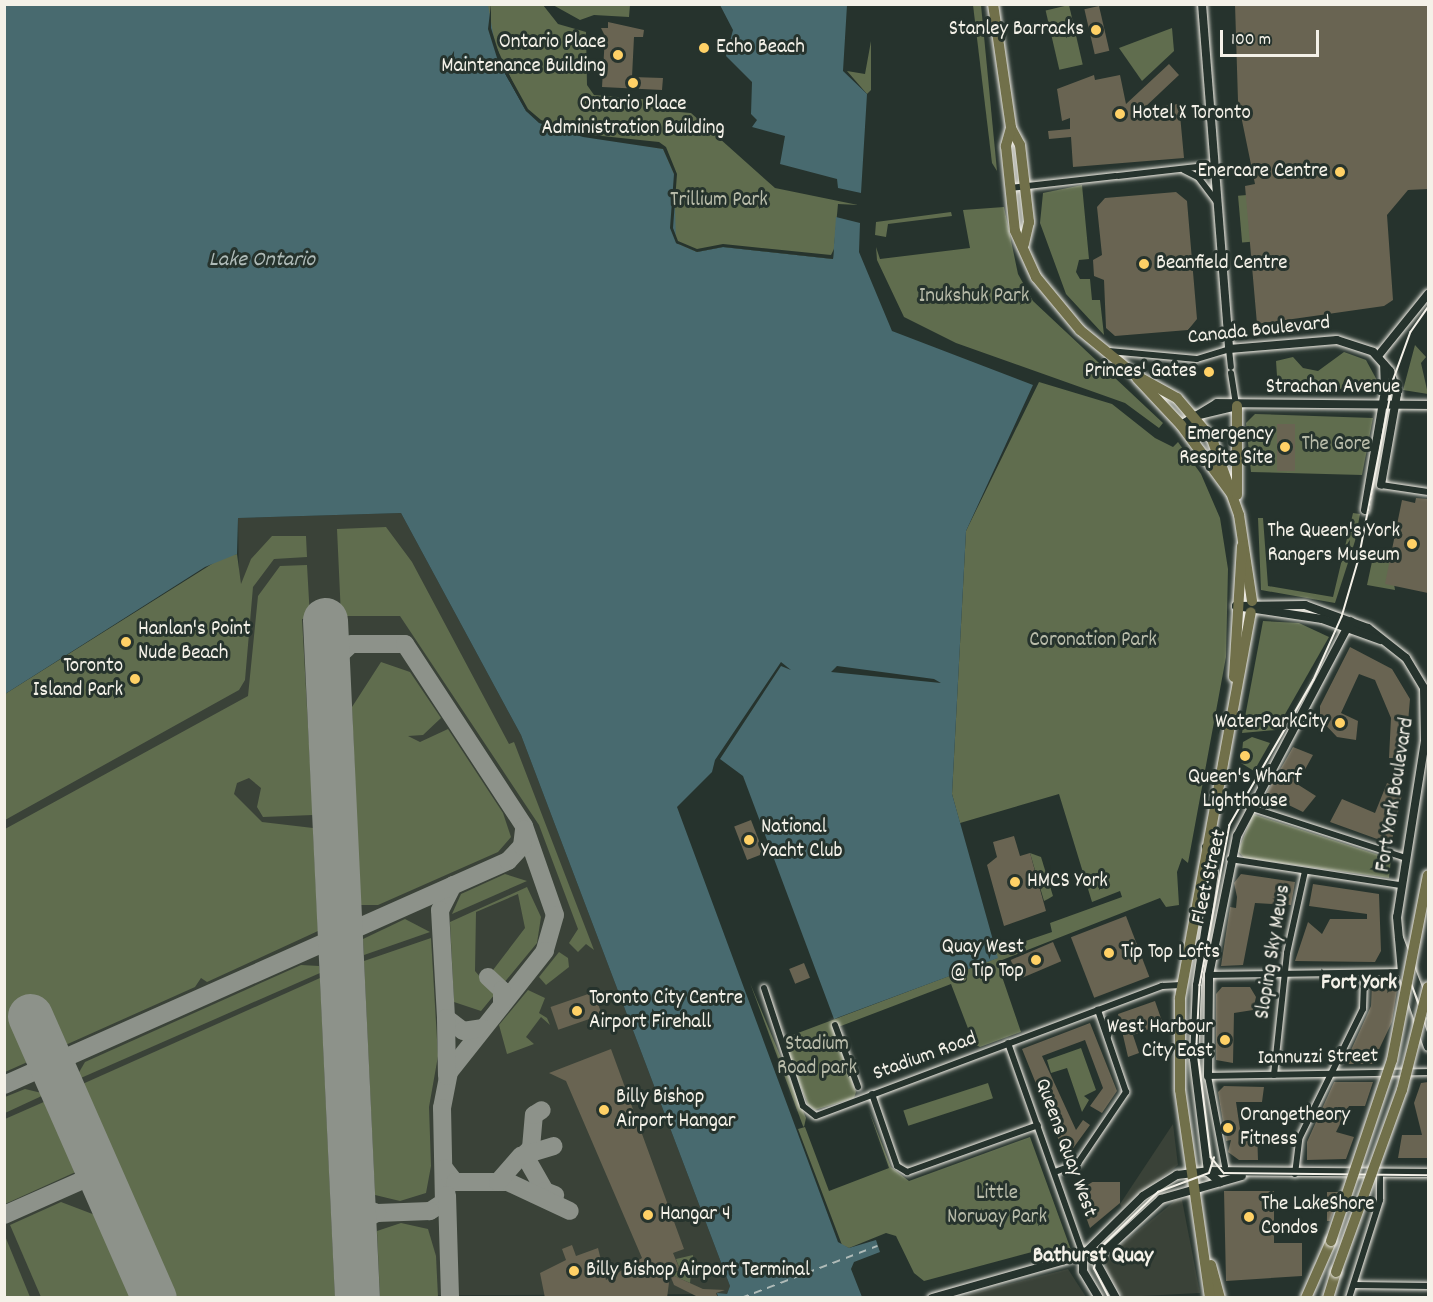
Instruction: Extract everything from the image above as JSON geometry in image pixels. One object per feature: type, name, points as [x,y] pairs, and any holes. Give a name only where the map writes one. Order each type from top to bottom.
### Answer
[{"type":"highway","points":[[993,4],[1011,128],[1011,188],[1015,231],[1056,306],[1135,375],[1181,425],[1234,500]]},
{"type":"highway","points":[[1011,128],[1020,146],[1025,186],[1029,222],[1024,244]]},
{"type":"highway","points":[[1135,375],[1177,398],[1195,416],[1222,456],[1243,540],[1252,607],[1234,681],[1181,984],[1180,1090],[1210,1298]]},
{"type":"highway","points":[[1234,500],[1237,406]]},
{"type":"highway","points":[[1234,681],[1236,606],[1243,540]]},
{"type":"highway","points":[[1314,1298],[1392,1059],[1428,875]]},
{"type":"highway","points":[[1329,1298],[1336,1272],[1402,1090],[1428,987]]},
{"type":"highway","points":[[1306,1298],[1331,1241]]},
{"type":"highway","points":[[1204,1244],[1220,1298]]},
{"type":"street","points":[[1202,4],[1229,349],[1237,406]]},
{"type":"street","points":[[1011,188],[1214,165]]},
{"type":"street","points":[[1183,170],[1198,177],[1217,202]]},
{"type":"street","points":[[1428,294],[1378,356],[1395,385],[1395,405],[1381,485],[1428,492]]},
{"type":"street","name":"Canada Boulevard","points":[[1105,351],[1197,359],[1229,349],[1337,340],[1356,343],[1378,356]]},
{"type":"street","points":[[1365,510],[1382,405],[1384,365]]},
{"type":"street","name":"Strachan Avenue","points":[[1181,425],[1195,416],[1237,406],[1428,405]]},
{"type":"street","name":"Fort York Boulevard","points":[[1252,607],[1305,605],[1351,621],[1381,640],[1409,662],[1427,699],[1406,858],[1400,885],[1398,937],[1402,972],[1428,1047]]},
{"type":"street","name":"Fort York Boulevard","points":[[1236,606],[1302,615],[1381,640]]},
{"type":"street","name":"Fleet Street","points":[[1225,1166],[1208,1076],[1209,975],[1230,859],[1248,807],[1317,693],[1351,621]]},
{"type":"street","points":[[1248,807],[1406,858]]},
{"type":"street","name":"Fleet Street","points":[[1205,845],[1214,873],[1197,985],[1194,1059],[1208,1171]]},
{"type":"street","points":[[1230,859],[1400,885]]},
{"type":"street","name":"Sloping Sky Mews","points":[[1274,1075],[1284,975],[1305,871]]},
{"type":"street","name":"Fort York Boulevard","points":[[1398,937],[1428,1014]]},
{"type":"street","points":[[1209,975],[1402,972]]},
{"type":"street","points":[[1295,1174],[1299,1139],[1329,1073],[1363,1009],[1364,974]]},
{"type":"street","name":"Stadium Road","points":[[764,988],[762,996],[808,1114],[820,1115],[1098,1010],[1181,984]]},
{"type":"street","points":[[1055,1172],[1078,1163],[1126,1092],[1098,1010]]},
{"type":"street","points":[[835,1025],[858,1088]]},
{"type":"street","name":"Queens Quay West","points":[[1008,1043],[1083,1255],[1083,1271],[1099,1298]]},
{"type":"street","name":"Iannuzzi Street","points":[[1208,1076],[1428,1072]]},
{"type":"street","points":[[872,1094],[897,1166],[907,1173],[1038,1125]]},
{"type":"street","points":[[1208,1171],[1220,1182]]},
{"type":"street","points":[[932,1298],[1083,1255],[1158,1184],[1193,1172],[1208,1171],[1245,1175],[1428,1173]]},
{"type":"street","points":[[1349,1298],[1380,1200],[1380,1174]]},
{"type":"street","points":[[1095,1260],[1161,1199],[1245,1175]]},
{"type":"street","points":[[1083,1255],[1095,1260],[1116,1298]]},
{"type":"street","points":[[1354,1285],[1428,1286]]},
{"type":"shaded area","points":[[401,513],[521,735],[730,1286],[727,1294],[5,1297],[4,814],[239,591],[238,518]]},
{"type":"shaded area","points":[[1173,1124],[1178,1165],[1122,1208],[1120,1204]]},
{"type":"shaded area","points":[[1176,1200],[1182,1200],[1200,1293],[1123,1297],[1106,1270],[1105,1258]]},
{"type":"shaded area","points":[[1068,1269],[1086,1297],[964,1298],[966,1295]]},
{"type":"green space","name":"Trillium Park","points":[[488,5],[543,5],[558,24],[586,32],[587,85],[594,95],[653,100],[656,110],[691,113],[775,188],[858,205],[838,204],[833,259],[723,247],[697,252],[681,247],[601,140],[555,130],[526,111],[488,29]]},
{"type":"green space","points":[[553,5],[630,5],[629,17],[594,15],[580,20]]},
{"type":"green space","points":[[973,5],[981,5],[997,171],[992,163]]},
{"type":"green space","points":[[1069,5],[1083,64],[1059,70],[1046,10]]},
{"type":"green space","points":[[1172,28],[1174,51],[1142,81],[1119,48]]},
{"type":"green space","points":[[871,41],[871,90],[867,94],[847,71],[865,74]]},
{"type":"green space","points":[[1082,185],[1089,259],[1079,260],[1076,272],[1080,279],[1090,279],[1092,300],[1100,300],[1104,335],[1066,294],[1040,223],[1043,193]]},
{"type":"green space","points":[[1247,195],[1251,242],[1242,243],[1238,196]]},
{"type":"green space","name":"Inukshuk Park","points":[[1004,207],[1018,274],[1033,301],[1163,423],[1159,428],[1125,403],[956,343],[904,317],[877,260],[876,247],[880,259],[970,248],[963,210]]},
{"type":"green space","points":[[951,212],[952,216],[888,224],[886,237],[875,235],[876,222]]},
{"type":"green space","points":[[1415,345],[1426,357],[1421,363],[1428,394],[1403,390]]},
{"type":"green space","points":[[1344,352],[1366,360],[1379,384],[1322,391],[1291,387],[1277,376],[1276,361],[1293,357],[1303,368],[1318,371]]},
{"type":"green space","name":"Coronation Park","points":[[1039,382],[1112,404],[1155,438],[1173,447],[1178,442],[1201,474],[1220,518],[1228,569],[1226,657],[1188,863],[1182,858],[1177,872],[1179,905],[1166,907],[1160,898],[997,962],[1021,1032],[980,1047],[974,1044],[951,984],[833,1029],[856,1092],[854,1098],[815,1110],[808,1105],[782,1039],[997,958],[996,951],[1052,932],[1050,923],[1122,897],[1120,891],[1092,902],[1059,794],[960,823],[952,794],[966,531]]},
{"type":"green space","name":"The Gore","points":[[1255,414],[1373,418],[1362,475],[1251,472],[1246,423]]},
{"type":"green space","points":[[1353,513],[1360,514],[1355,541],[1335,603],[1261,590],[1258,518],[1263,518],[1268,586],[1333,597]]},
{"type":"green space","points":[[386,527],[412,562],[509,744],[514,742],[594,950],[586,944],[578,952],[569,943],[578,929],[539,825],[400,616],[341,616],[337,529]]},
{"type":"green space","name":"Toronto Island Park","points":[[272,536],[306,536],[307,557],[274,559],[253,587],[245,680],[239,690],[5,820],[5,694],[223,557],[237,554],[241,584],[251,559]]},
{"type":"green space","points":[[1373,557],[1390,560],[1395,590],[1367,585]]},
{"type":"green space","points":[[307,565],[310,618],[302,619],[313,815],[263,817],[257,807],[261,788],[249,778],[237,783],[234,794],[262,822],[313,828],[318,931],[207,982],[201,978],[195,987],[61,1047],[43,1009],[15,1021],[32,1060],[5,1072],[5,829],[248,696],[258,596],[280,566]]},
{"type":"green space","points":[[1263,621],[1299,623],[1329,637],[1276,730],[1242,733]]},
{"type":"green space","points":[[381,662],[410,672],[441,718],[423,735],[408,736],[420,742],[448,729],[503,813],[511,837],[498,852],[378,905],[360,905],[352,707]]},
{"type":"green space","points":[[1252,737],[1270,743],[1254,771],[1241,763],[1243,742]]},
{"type":"green space","points":[[1253,814],[1391,859],[1389,878],[1244,858],[1238,851]]},
{"type":"green space","points":[[1030,853],[1041,857],[1053,896],[1044,901]]},
{"type":"green space","points":[[505,874],[527,881],[452,914],[461,894]]},
{"type":"green space","points":[[527,887],[541,917],[537,943],[503,984],[493,970],[525,928],[518,894],[476,912],[475,971],[495,994],[481,1011],[454,1002],[450,922]]},
{"type":"green space","points":[[405,919],[430,932],[364,955],[363,939]]},
{"type":"green space","points":[[431,938],[438,1056],[429,1107],[431,1166],[426,1193],[400,1201],[375,1195],[364,961]]},
{"type":"green space","points":[[559,952],[568,958],[569,967],[546,985],[539,977]]},
{"type":"green space","points":[[301,965],[319,966],[320,973],[74,1081],[85,1062]]},
{"type":"green space","points":[[320,978],[335,1297],[170,1297],[78,1086]]},
{"type":"green space","points":[[750,983],[806,1118],[804,1127],[803,1126]]},
{"type":"green space","points":[[528,990],[545,998],[539,1013],[547,1018],[550,1025],[541,1017],[526,1037],[534,1044],[507,1054],[499,1025]]},
{"type":"green space","points":[[1081,1048],[1096,1090],[1084,1096],[1089,1100],[1082,1112],[1067,1068],[1051,1073],[1047,1060]]},
{"type":"green space","points":[[988,1083],[993,1098],[908,1126],[903,1111]]},
{"type":"green space","points":[[25,1089],[46,1094],[5,1113],[5,1097]]},
{"type":"green space","points":[[46,1101],[80,1170],[5,1204],[5,1119]]},
{"type":"green space","name":"Little Norway Park","points":[[869,1111],[891,1167],[909,1181],[1030,1137],[1071,1250],[1039,1260],[1032,1252],[924,1281],[914,1273],[896,1236],[886,1233],[849,1248],[842,1245],[798,1129],[805,1127],[829,1191],[889,1168]]},
{"type":"green space","points":[[61,1202],[103,1218],[138,1297],[41,1297],[10,1225]]},
{"type":"green space","points":[[401,1223],[428,1229],[436,1256],[438,1297],[380,1297],[377,1231]]},
{"type":"green space","points":[[5,1236],[30,1297],[5,1297]]},
{"type":"green space","points":[[693,1255],[690,1283],[672,1275],[680,1270],[676,1259]]},
{"type":"water","name":"Lake Ontario","points":[[5,5],[488,5],[498,61],[526,111],[555,130],[663,149],[674,174],[676,243],[697,252],[723,247],[833,259],[836,217],[860,223],[859,252],[892,331],[1033,385],[966,531],[952,794],[998,958],[834,1019],[743,776],[720,759],[781,666],[791,670],[781,662],[715,760],[712,772],[677,807],[838,1242],[849,1248],[876,1240],[880,1252],[854,1262],[851,1269],[862,1297],[718,1297],[717,1293],[727,1294],[730,1286],[521,735],[401,513],[238,518],[237,554],[205,567],[5,694]],"holes":[[[837,666],[934,679],[941,683],[831,672]]]},
{"type":"water","points":[[720,5],[847,5],[843,71],[867,94],[861,193],[838,188],[837,179],[780,164],[785,136],[752,127],[757,120],[751,114],[752,82],[726,56],[733,30]]},
{"type":"pier","points":[[491,4],[491,28],[501,60],[528,109],[541,120],[583,134],[659,142],[666,147],[677,174],[673,228],[678,241],[697,249],[723,244],[831,255],[834,249],[833,259],[723,247],[697,252],[676,243],[670,228],[674,174],[663,149],[583,137],[539,123],[526,111],[498,61],[488,29]]},
{"type":"building","name":"Enercare Centre","points":[[1235,4],[1428,4],[1428,189],[1408,190],[1387,215],[1393,300],[1384,306],[1257,324],[1245,186],[1255,184],[1238,101]]},
{"type":"building","name":"Stanley Barracks","points":[[1099,6],[1109,51],[1095,54],[1084,9]]},
{"type":"building","name":"Ontario Place Maintenance Building","points":[[608,22],[644,30],[643,37],[634,37],[632,77],[663,78],[662,90],[602,87],[605,36],[601,28],[608,28]]},
{"type":"building","name":"Hotel X Toronto","points":[[1169,64],[1179,75],[1144,108],[1179,104],[1184,158],[1073,167],[1071,137],[1049,139],[1048,131],[1070,129],[1070,118],[1062,121],[1057,89],[1094,75],[1095,80],[1120,75],[1126,104]]},
{"type":"building","name":"Beanfield Centre","points":[[1176,192],[1187,201],[1197,319],[1188,330],[1115,336],[1106,328],[1104,280],[1094,276],[1093,260],[1102,255],[1097,207],[1105,198]]},
{"type":"building","name":"Emergency Respite Site","points":[[1277,424],[1295,424],[1295,471],[1277,471]]},
{"type":"building","points":[[1416,498],[1428,499],[1428,593],[1385,584],[1402,500],[1415,503]]},
{"type":"building","points":[[1350,647],[1392,669],[1410,699],[1405,758],[1389,758],[1391,718],[1375,680],[1359,674],[1341,713],[1358,721],[1356,740],[1337,737],[1320,719],[1320,706]]},
{"type":"building","points":[[1293,747],[1313,755],[1297,784],[1316,796],[1303,812],[1266,794]]},
{"type":"building","points":[[1387,783],[1403,790],[1391,844],[1330,822],[1342,799],[1375,813]]},
{"type":"building","name":"National Yacht Club","points":[[751,820],[764,854],[747,860],[734,826]]},
{"type":"building","name":"HMCS York","points":[[1014,836],[1020,856],[1030,853],[1046,911],[1004,926],[987,865],[997,857],[993,842]]},
{"type":"building","points":[[1241,874],[1295,882],[1291,905],[1255,903],[1243,965],[1221,966],[1230,907],[1236,908],[1237,897],[1234,883]]},
{"type":"building","points":[[1313,884],[1379,894],[1381,951],[1375,962],[1295,961],[1308,922],[1322,934],[1330,919],[1367,919],[1367,914],[1309,906]]},
{"type":"building","name":"Tip Top Lofts","points":[[1126,916],[1149,977],[1094,998],[1071,937]]},
{"type":"building","name":"Quay West @ Tip Top","points":[[1053,942],[1061,961],[1019,979],[1011,960]]},
{"type":"building","points":[[804,963],[810,978],[795,984],[789,969]]},
{"type":"building","points":[[1372,983],[1398,984],[1392,1022],[1372,1064],[1349,1064],[1346,1061],[1371,1006]]},
{"type":"building","name":"West Harbour City East","points":[[1222,987],[1250,987],[1256,997],[1253,1010],[1234,1013],[1233,1063],[1216,1060],[1216,994]]},
{"type":"building","name":"Toronto City Centre Airport Firehall","points":[[594,992],[602,1015],[558,1030],[551,1007]]},
{"type":"building","points":[[1155,1001],[1163,1024],[1133,1035],[1139,1053],[1128,1057],[1118,1014]]},
{"type":"building","points":[[1090,1023],[1117,1091],[1102,1113],[1090,1106],[1103,1088],[1085,1040],[1042,1056],[1076,1130],[1083,1120],[1090,1125],[1066,1158],[1022,1049]]},
{"type":"building","points":[[611,1049],[684,1249],[673,1253],[680,1270],[670,1274],[703,1289],[725,1290],[716,1293],[718,1298],[700,1298],[674,1285],[670,1275],[667,1298],[545,1298],[540,1273],[566,1260],[562,1249],[572,1245],[576,1256],[598,1248],[606,1280],[642,1258],[566,1081],[549,1073]]},
{"type":"building","points":[[1334,1082],[1373,1082],[1365,1106],[1349,1106],[1336,1132],[1354,1137],[1346,1159],[1307,1160],[1307,1142]]},
{"type":"building","points":[[1428,1082],[1428,1158],[1398,1158],[1402,1135],[1422,1135],[1414,1103],[1421,1083]]},
{"type":"building","points":[[1224,1086],[1264,1087],[1262,1102],[1236,1102],[1240,1129],[1257,1130],[1258,1160],[1239,1160],[1228,1152],[1231,1140],[1226,1141],[1218,1092]]},
{"type":"building","points":[[1073,1182],[1120,1182],[1120,1203],[1090,1228]]},
{"type":"building","name":"The LakeShore Condos","points":[[1224,1191],[1274,1191],[1274,1243],[1302,1243],[1302,1276],[1226,1281]]},
{"type":"building","points":[[1327,1192],[1340,1192],[1330,1221],[1327,1221]]},
{"type":"ferry route","points":[[741,1298],[877,1246]]},
{"type":"taxiway","points":[[328,682],[332,662],[351,644],[405,644],[524,826],[555,915],[545,951],[449,1072],[442,1108],[444,1202],[430,1211],[377,1213],[362,1207],[352,1192]]},
{"type":"taxiway","points":[[4,1085],[508,861],[522,846],[524,829]]},
{"type":"taxiway","points":[[453,885],[440,910],[446,1018],[463,1031],[482,1028]]},
{"type":"taxiway","points":[[488,977],[502,990],[502,1004]]},
{"type":"taxiway","points":[[446,1018],[447,1076]]},
{"type":"taxiway","points":[[523,1156],[531,1148],[534,1115],[542,1110]]},
{"type":"taxiway","points":[[498,1182],[521,1156],[554,1146]]},
{"type":"taxiway","points":[[525,1156],[545,1191],[555,1195]]},
{"type":"taxiway","points":[[444,1168],[455,1182],[508,1182],[570,1211]]},
{"type":"taxiway","points":[[4,1215],[99,1173]]},
{"type":"taxiway","points":[[447,1195],[450,1298]]},
{"type":"taxiway","points":[[355,1241],[363,1220],[377,1213]]},
{"type":"runway","points":[[325,620],[357,1298]]},
{"type":"runway","points":[[30,1016],[154,1298]]},
{"type":"tram line","points":[[1428,308],[1411,332],[1394,379],[1359,559],[1342,617],[1314,680],[1230,825],[1200,985],[1197,1044],[1211,1157],[1224,1173],[1428,1175]]},
{"type":"tram line","points":[[1109,1298],[1094,1269],[1097,1251],[1158,1192],[1209,1173],[1214,1158]]},
{"type":"place","name":"Stanley Barracks","points":[[1096,30]]},
{"type":"place","name":"Echo Beach","points":[[704,48]]},
{"type":"place","name":"Ontario Place Maintenance Building","points":[[618,55]]},
{"type":"place","name":"Ontario Place Administration Building","points":[[633,83]]},
{"type":"place","name":"Hotel X Toronto","points":[[1120,114]]},
{"type":"place","name":"Enercare Centre","points":[[1340,172]]},
{"type":"place","name":"Beanfield Centre","points":[[1144,264]]},
{"type":"place","name":"Princes' Gates","points":[[1209,372]]},
{"type":"place","name":"Emergency Respite Site","points":[[1285,447]]},
{"type":"place","name":"The Queen's York Rangers Museum","points":[[1412,544]]},
{"type":"place","name":"Hanlan's Point Nude Beach","points":[[126,642]]},
{"type":"place","name":"Toronto Island Park","points":[[135,679]]},
{"type":"place","name":"WaterParkCity","points":[[1340,723]]},
{"type":"place","name":"Queen's Wharf Lighthouse","points":[[1245,756]]},
{"type":"place","name":"National Yacht Club","points":[[749,840]]},
{"type":"place","name":"HMCS York","points":[[1015,882]]},
{"type":"place","name":"Tip Top Lofts","points":[[1109,953]]},
{"type":"place","name":"Quay West @ Tip Top","points":[[1036,960]]},
{"type":"place","name":"Toronto City Centre Airport Firehall","points":[[577,1011]]},
{"type":"place","name":"West Harbour City East","points":[[1225,1040]]},
{"type":"place","name":"Billy Bishop Airport Hangar","points":[[604,1110]]},
{"type":"place","name":"Orangetheory Fitness","points":[[1228,1128]]},
{"type":"place","name":"Hangar 4","points":[[648,1215]]},
{"type":"place","name":"The LakeShore Condos","points":[[1249,1217]]},
{"type":"place","name":"Billy Bishop Airport Terminal","points":[[574,1271]]},
{"type":"district","name":"Fort York","points":[[1359,984]]},
{"type":"district","name":"Bathurst Quay","points":[[1093,1257]]},
{"type":"park label","name":"Stadium Road park","points":[[817,1057]]}]
